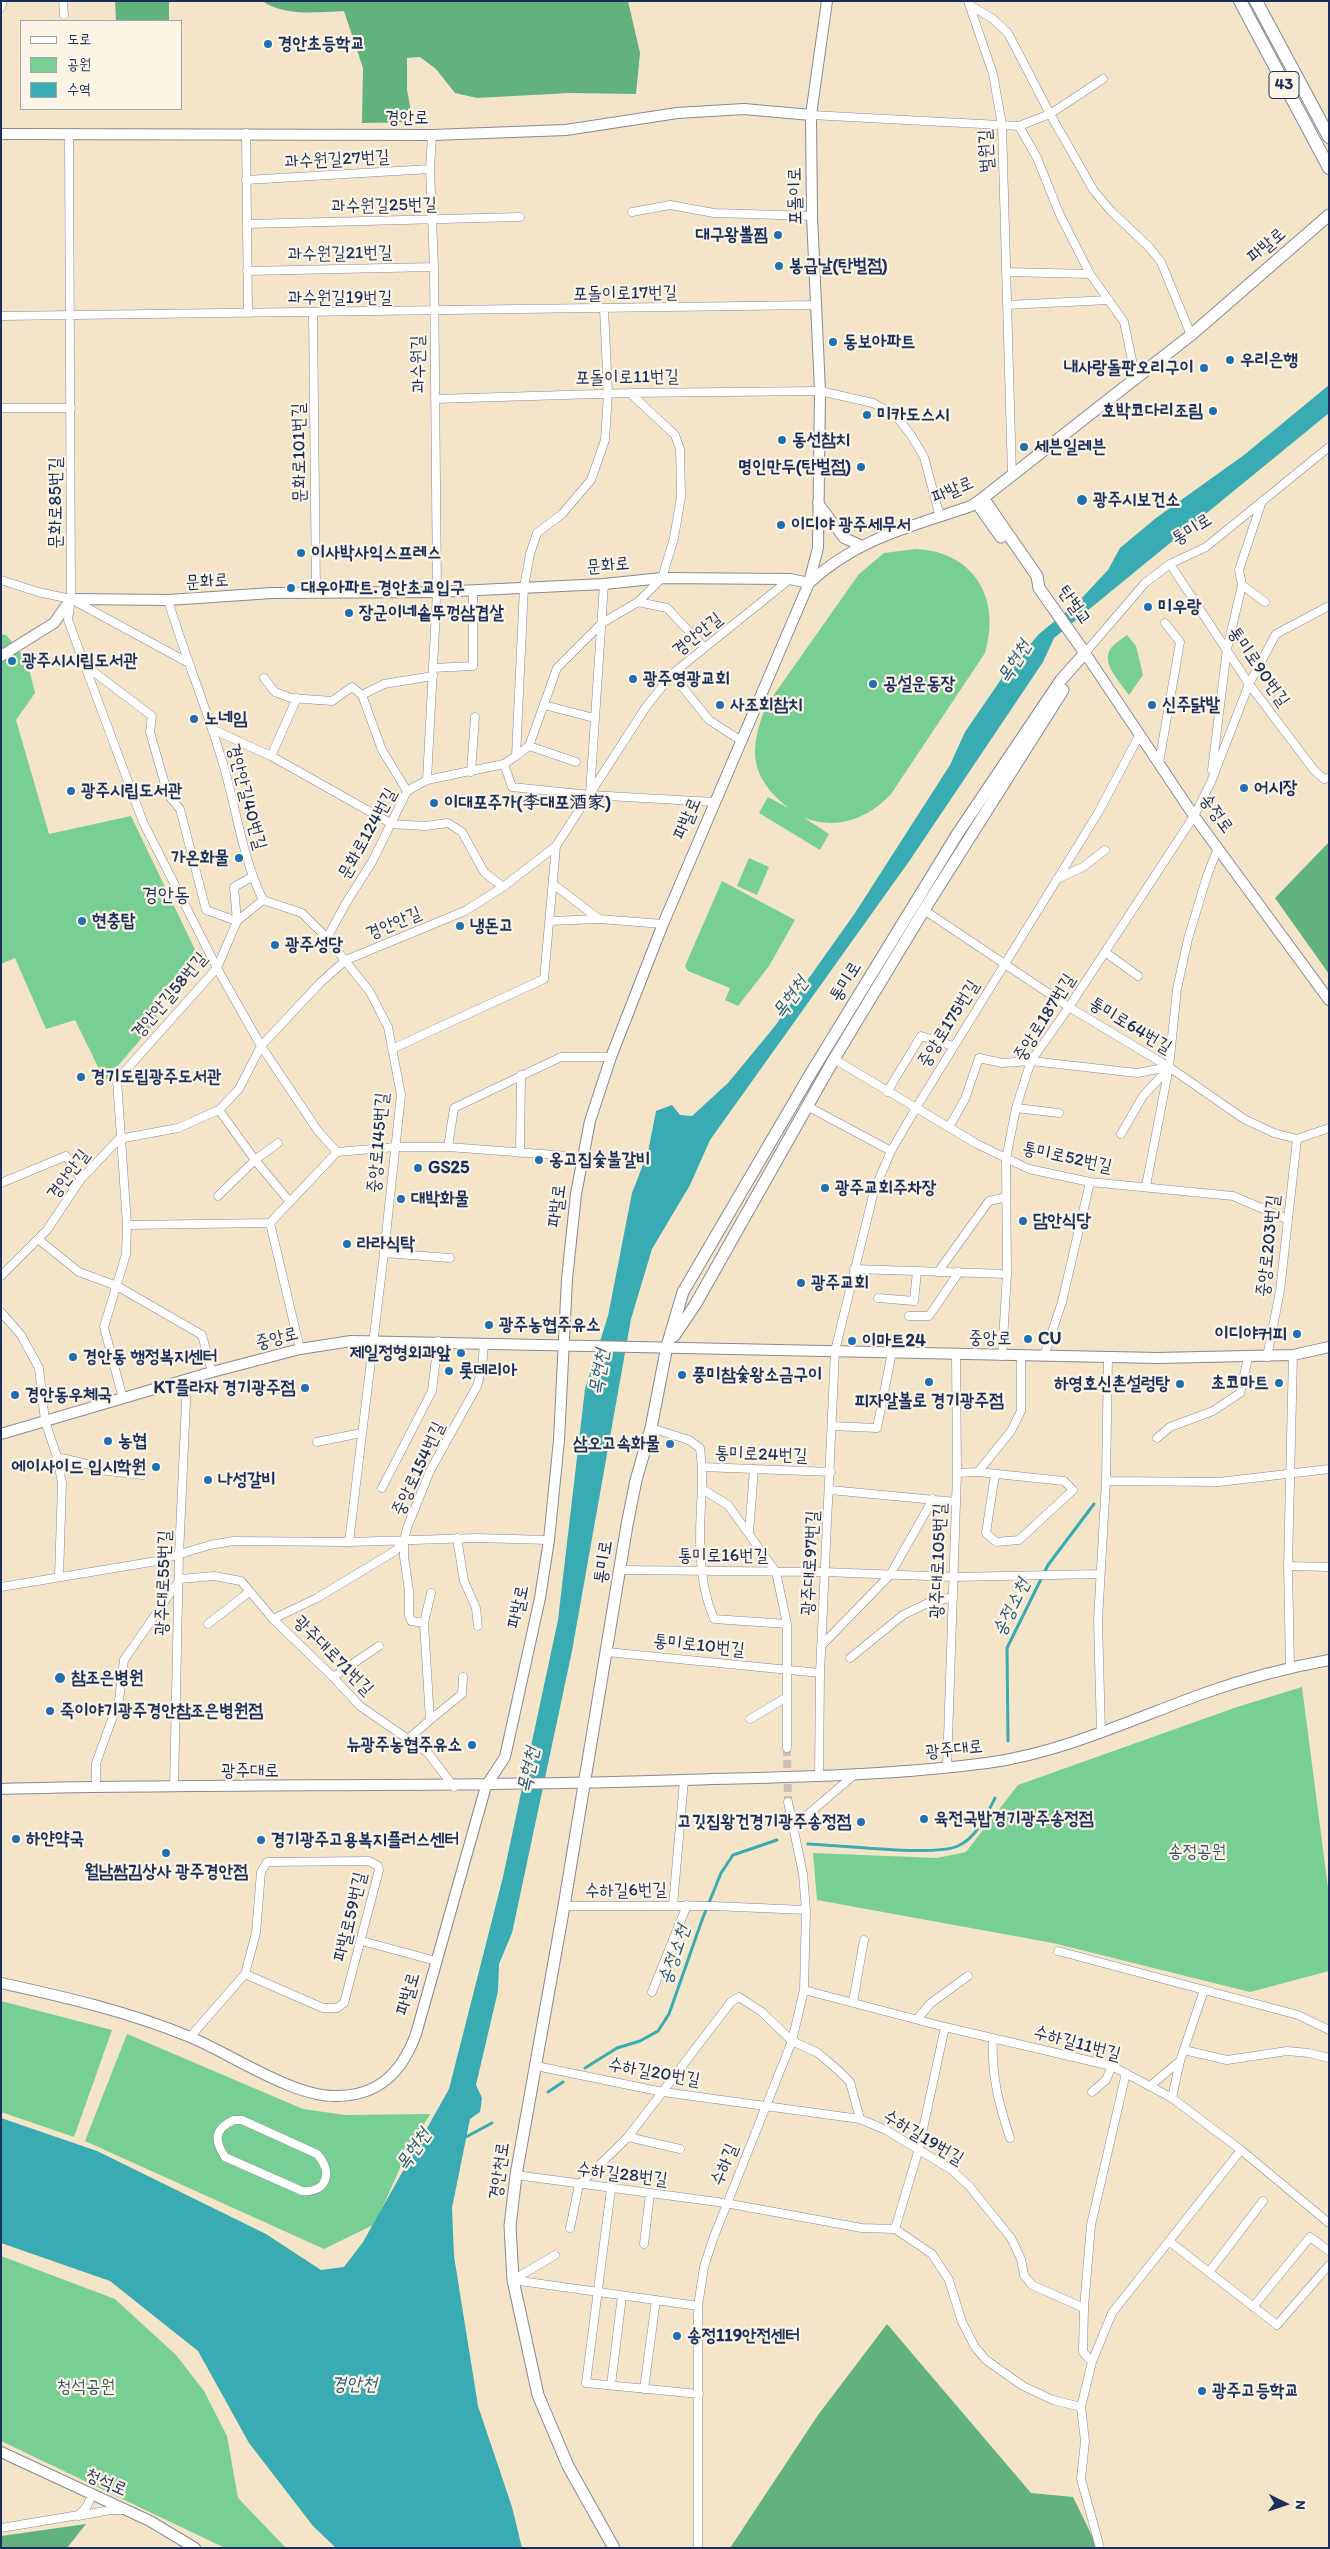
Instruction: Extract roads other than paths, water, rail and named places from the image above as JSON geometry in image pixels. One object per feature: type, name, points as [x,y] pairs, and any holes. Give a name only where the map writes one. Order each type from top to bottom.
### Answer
[{"type":"main road","name":"43","points":[[1240,1],[1329,168]]},
{"type":"main road","name":"43","points":[[1256,1],[1329,138]]},
{"type":"main road","name":"파발로","points":[[980,500],[1192,335],[1329,215]]},
{"type":"main road","name":"탄벌교","points":[[980,500],[1037,576],[1039,588],[1082,649]]},
{"type":"main road","name":"통미로","points":[[667,1346],[695,1305],[834,1059],[1082,649]]},
{"type":"main road","name":"통미로","points":[[585,1784],[636,1480],[651,1428],[667,1346],[683,1292],[811,1072],[958,833],[1082,649]]},
{"type":"main road","name":"경안천로","points":[[585,1784],[516,2175],[510,2226],[513,2280],[525,2340],[542,2404],[568,2466],[614,2548]]},
{"type":"street","points":[[1,8],[3,1]]},
{"type":"street","points":[[63,1],[64,15]]},
{"type":"street","name":"포돌이로","points":[[809,583],[818,548],[820,391],[812,216],[811,115],[827,1]]},
{"type":"street","points":[[969,3],[1008,33],[1050,114],[1094,191],[1149,247],[1161,262],[1192,335]]},
{"type":"street","name":"벌원길","points":[[969,3],[993,74],[1002,125],[1012,476]]},
{"type":"street","points":[[811,115],[1019,126],[1050,114],[1103,79]]},
{"type":"street","name":"경안로","points":[[1,134],[246,133],[432,135],[566,130],[677,113],[744,109],[811,115]]},
{"type":"street","points":[[1019,126],[1037,158],[1060,215],[1090,274],[1124,322],[1136,379]]},
{"type":"street","points":[[246,133],[248,313]]},
{"type":"street","name":"문화로85번길","points":[[69,135],[72,599],[68,620],[143,822],[217,968],[261,1046],[318,1131],[337,1152]]},
{"type":"street","name":"과수원길","points":[[432,135],[430,169],[434,267],[437,592]]},
{"type":"street","name":"과수원길27번길","points":[[246,180],[430,169]]},
{"type":"street","points":[[632,212],[670,205],[714,213],[812,216]]},
{"type":"street","name":"과수원길25번길","points":[[248,224],[520,217]]},
{"type":"street","name":"과수원길21번길","points":[[247,272],[434,267]]},
{"type":"street","points":[[1006,272],[1090,274]]},
{"type":"street","points":[[1007,305],[1108,300]]},
{"type":"street","name":"포돌이로17번길","points":[[433,312],[817,306]]},
{"type":"street","points":[[516,756],[524,587],[537,533],[562,514],[591,480],[605,440],[608,393],[604,309]]},
{"type":"street","name":"과수원길19번길","points":[[71,317],[248,313],[433,312]]},
{"type":"street","name":"문화로101번길","points":[[313,313],[316,593]]},
{"type":"street","points":[[1,316],[71,317]]},
{"type":"street","points":[[820,391],[873,403],[896,416],[924,456],[940,517]]},
{"type":"street","name":"포돌이로11번길","points":[[435,399],[608,393],[820,391]]},
{"type":"street","points":[[576,762],[529,746],[557,668],[602,623],[638,602],[662,578],[674,538],[680,497],[680,449],[675,435],[630,393]]},
{"type":"street","points":[[1,408],[71,408]]},
{"type":"street","name":"통미로","points":[[1082,649],[1145,583],[1170,564],[1206,546],[1327,451]]},
{"type":"street","name":"파발로","points":[[1,1983],[78,2001],[190,2037],[310,2092],[336,2096],[365,2091],[392,2076],[410,2051],[486,1786],[504,1757],[540,1598],[549,1540],[560,1440],[566,1345],[567,1279],[582,1157],[590,1121],[611,1056],[714,802],[809,583],[824,569],[860,545],[940,517],[980,500]]},
{"type":"street","points":[[1211,782],[1228,649],[1242,585],[1239,570],[1262,501]]},
{"type":"street","points":[[818,502],[844,538],[860,545]]},
{"type":"street","name":"통미로90번길","points":[[1170,564],[1228,649],[1249,684],[1314,770],[1324,779],[1329,778]]},
{"type":"street","name":"문화로","points":[[72,599],[168,600],[272,593],[437,592],[604,584],[662,578],[790,579],[809,583]]},
{"type":"street","name":"경안안길","points":[[1,1276],[47,1230],[81,1179],[119,1139],[178,1128],[219,1110],[239,1088],[261,1046],[321,982],[346,960],[465,911],[503,887],[556,846],[646,707],[672,674],[688,663],[704,646],[790,579]]},
{"type":"street","points":[[1,580],[38,592],[72,599],[187,662]]},
{"type":"street","points":[[590,795],[604,584]]},
{"type":"street","points":[[1242,585],[1265,602]]},
{"type":"street","points":[[434,668],[473,666],[473,590]]},
{"type":"street","points":[[427,780],[437,592]]},
{"type":"street","points":[[1,656],[54,623],[72,599]]},
{"type":"street","name":"경안안길40번길","points":[[168,600],[187,662],[221,758],[252,877],[263,900]]},
{"type":"street","points":[[638,602],[667,608],[704,646]]},
{"type":"street","points":[[1211,782],[1249,684],[1276,634],[1329,606]]},
{"type":"street","points":[[1159,763],[1180,642],[1165,622]]},
{"type":"street","name":"송정로","points":[[1082,649],[1194,816],[1329,1000]]},
{"type":"street","points":[[87,667],[152,716],[150,732],[168,795],[180,809],[206,910],[237,921],[263,900],[302,913],[346,960]]},
{"type":"street","points":[[672,674],[709,720],[740,740]]},
{"type":"street","points":[[362,695],[384,684],[433,676]]},
{"type":"street","points":[[264,678],[275,692],[297,698],[332,701],[352,687],[362,695],[382,750],[407,792]]},
{"type":"street","points":[[271,756],[297,698]]},
{"type":"street","points":[[544,705],[594,718]]},
{"type":"street","points":[[471,772],[475,717]]},
{"type":"street","points":[[212,730],[271,756],[392,824],[425,826],[448,823],[462,832],[484,872],[503,887]]},
{"type":"street","name":"중앙로175번길","points":[[835,1351],[874,1191],[891,1151],[953,1046],[1098,813],[1140,734]]},
{"type":"street","name":"문화로124번길","points":[[327,938],[392,824],[407,792],[427,780],[504,764],[529,746]]},
{"type":"street","points":[[504,764],[512,787],[590,795],[714,802]]},
{"type":"street","name":"중앙로187번길","points":[[1002,1356],[1007,1274],[1006,1159],[1016,1108],[1031,1061],[1069,1007],[1194,816],[1211,782]]},
{"type":"street","points":[[394,1048],[544,979],[556,846]]},
{"type":"street","points":[[1146,1186],[1169,1067],[1177,989],[1188,939],[1207,876],[1218,848]]},
{"type":"street","points":[[1057,879],[1083,867],[1105,850]]},
{"type":"street","name":"경안안길58번길","points":[[123,1399],[104,1327],[126,1254],[127,1224],[119,1139],[117,1080],[217,968],[237,921],[234,887],[252,877]]},
{"type":"street","points":[[553,884],[599,920]]},
{"type":"street","name":"통미로64번길","points":[[924,910],[1005,962],[1069,1007],[1169,1067],[1244,1119],[1274,1133],[1297,1139]]},
{"type":"street","points":[[550,921],[599,920],[663,924]]},
{"type":"street","points":[[1105,952],[1138,976]]},
{"type":"street","name":"중앙로145번길","points":[[346,960],[370,992],[388,1027],[394,1048],[401,1094],[349,1542]]},
{"type":"street","points":[[887,1092],[921,1036],[953,1046]]},
{"type":"street","points":[[448,1147],[454,1108],[521,1074],[560,1057],[611,1056]]},
{"type":"street","points":[[949,1127],[965,1099],[979,1058],[1002,1063],[1031,1061],[1137,1073],[1169,1067]]},
{"type":"street","name":"통미로52번길","points":[[834,1059],[887,1092],[1006,1159],[1028,1169],[1090,1182],[1233,1196],[1286,1219]]},
{"type":"street","points":[[1121,1134],[1143,1096],[1169,1067]]},
{"type":"street","points":[[520,1153],[521,1074]]},
{"type":"street","points":[[807,1106],[891,1151]]},
{"type":"street","points":[[1016,1108],[1059,1112]]},
{"type":"street","points":[[219,1110],[255,1160],[290,1202]]},
{"type":"street","points":[[1297,1139],[1329,1128]]},
{"type":"street","name":"중앙로203번길","points":[[1267,1357],[1280,1291],[1286,1219],[1297,1139]]},
{"type":"street","points":[[218,1196],[255,1160],[278,1142]]},
{"type":"street","points":[[127,1224],[270,1223],[337,1152],[395,1147],[448,1147],[582,1157]]},
{"type":"street","points":[[1,1183],[66,1156],[81,1179]]},
{"type":"street","points":[[1044,1356],[1062,1302],[1090,1182]]},
{"type":"street","points":[[938,1272],[989,1200],[1006,1196]]},
{"type":"street","points":[[270,1223],[300,1349]]},
{"type":"street","points":[[38,1239],[79,1272],[117,1286],[202,1335],[212,1372]]},
{"type":"street","points":[[384,1253],[450,1258]]},
{"type":"street","points":[[854,1269],[1007,1274]]},
{"type":"street","points":[[878,1298],[914,1301],[917,1271]]},
{"type":"street","points":[[909,1316],[928,1316],[959,1272]]},
{"type":"street","points":[[1,1312],[21,1335],[39,1368],[45,1421],[57,1457],[62,1483],[58,1577]]},
{"type":"street","name":"중앙로","points":[[1,1434],[212,1372],[300,1349],[330,1343],[373,1340],[1108,1357],[1248,1358],[1293,1355],[1329,1347]]},
{"type":"street","points":[[382,1488],[432,1391],[438,1341]]},
{"type":"street","name":"중앙로154번길","points":[[424,1623],[411,1621],[409,1615],[409,1591],[404,1541],[407,1528],[430,1471],[477,1386],[482,1368],[484,1343]]},
{"type":"street","name":"광주대로97번길","points":[[819,1776],[821,1646],[831,1472],[835,1351]]},
{"type":"street","points":[[832,1426],[876,1428],[892,1352]]},
{"type":"street","name":"광주대로105번길","points":[[947,1768],[957,1473],[956,1354]]},
{"type":"street","points":[[1290,1667],[1288,1566],[1293,1355]]},
{"type":"street","points":[[978,1472],[1011,1431],[1021,1411],[1021,1356]]},
{"type":"street","points":[[1101,1733],[1098,1620],[1106,1481],[1108,1357]]},
{"type":"street","points":[[1157,1438],[1170,1427],[1213,1411],[1240,1393],[1248,1358]]},
{"type":"street","name":"광주대로55번길","points":[[174,1787],[187,1380]]},
{"type":"street","name":"통미로24번길","points":[[651,1428],[678,1436],[695,1444],[700,1448],[702,1467],[831,1472]]},
{"type":"street","points":[[317,1442],[361,1433]]},
{"type":"street","points":[[57,1457],[87,1464],[99,1470],[143,1474]]},
{"type":"street","points":[[702,1467],[699,1533],[706,1600],[714,1619],[787,1624]]},
{"type":"street","points":[[750,1533],[754,1469]]},
{"type":"street","points":[[1106,1481],[1219,1482],[1329,1469]]},
{"type":"street","points":[[957,1473],[978,1472],[1064,1482],[1073,1490],[1019,1540],[996,1542],[986,1534],[995,1474]]},
{"type":"street","points":[[702,1489],[728,1505],[750,1533],[776,1572],[787,1624],[787,1748]]},
{"type":"street","points":[[830,1490],[956,1502]]},
{"type":"street","points":[[821,1646],[890,1575],[933,1499]]},
{"type":"street","points":[[457,1538],[464,1581],[476,1608],[478,1626]]},
{"type":"street","points":[[1,1587],[157,1561],[210,1545],[233,1541],[349,1542],[457,1538],[549,1540]]},
{"type":"street","points":[[274,1619],[317,1598],[395,1551],[404,1541]]},
{"type":"street","points":[[1288,1566],[1329,1567]]},
{"type":"street","name":"통미로16번길","points":[[621,1570],[824,1572],[953,1577],[1100,1574]]},
{"type":"street","name":"광주대로71번길","points":[[180,1579],[214,1576],[241,1581],[274,1619],[360,1706],[428,1753],[454,1786]]},
{"type":"street","points":[[96,1787],[96,1763],[119,1700],[124,1660],[180,1579]]},
{"type":"street","points":[[208,1624],[249,1592]]},
{"type":"street","points":[[430,1593],[424,1623],[430,1720]]},
{"type":"street","points":[[850,1658],[902,1615],[928,1603],[953,1597]]},
{"type":"street","points":[[333,1677],[379,1646]]},
{"type":"street","name":"통미로10번길","points":[[607,1652],[820,1673]]},
{"type":"street","name":"광주대로","points":[[1,1790],[96,1787],[566,1785],[854,1775],[947,1768],[992,1762],[1042,1751],[1101,1733],[1200,1695],[1290,1667],[1329,1660]]},
{"type":"street","points":[[407,1740],[462,1694],[463,1677]]},
{"type":"street","points":[[750,1719],[787,1697]]},
{"type":"street","points":[[792,1828],[854,1775]]},
{"type":"street","points":[[673,1905],[684,1780]]},
{"type":"street","name":"수하길","points":[[698,2548],[698,2306],[704,2267],[725,2202],[792,2041],[804,1990],[806,1910],[803,1874],[788,1802]]},
{"type":"street","name":"파발로59번길","points":[[190,2037],[244,1974],[256,1933],[261,1872],[267,1862],[374,1862],[379,1870],[362,1941],[344,2003],[337,2008],[324,2008],[244,1974]]},
{"type":"street","points":[[652,1992],[687,1905]]},
{"type":"street","name":"수하길6번길","points":[[564,1906],[687,1905],[806,1910]]},
{"type":"street","points":[[853,2002],[864,1940]]},
{"type":"street","points":[[362,1941],[436,1961]]},
{"type":"street","points":[[1058,1951],[1298,2015],[1329,2030]]},
{"type":"street","points":[[917,2019],[931,2003],[968,1976]]},
{"type":"street","name":"수하길11번길","points":[[804,1990],[945,2027],[1112,2066],[1172,2098],[1241,2150],[1329,2223]]},
{"type":"street","points":[[1172,2098],[1180,2061],[1204,1990]]},
{"type":"street","points":[[570,2228],[579,2185],[628,2137],[731,2002],[739,1997],[762,2012],[792,2041],[818,2053],[850,2082],[860,2119]]},
{"type":"street","points":[[945,2027],[918,2152],[895,2229],[932,2254],[949,2280],[962,2322],[975,2347],[986,2360],[1023,2386],[1053,2400],[1081,2407]]},
{"type":"street","points":[[993,2038],[992,2060],[997,2098],[1010,2138]]},
{"type":"street","points":[[1184,2050],[1227,2060],[1287,2052],[1309,2053],[1329,2058]]},
{"type":"street","points":[[1150,2086],[1180,2061]]},
{"type":"street","name":"수하길20번길","points":[[536,2066],[663,2092],[766,2105]]},
{"type":"street","points":[[1092,2092],[1106,2080],[1112,2066]]},
{"type":"street","points":[[1092,2362],[1083,2352],[1084,2308],[1091,2225],[1126,2073]]},
{"type":"street","name":"수하길19번길","points":[[766,2105],[860,2119],[886,2130],[918,2152],[952,2170],[970,2187],[1011,2238],[1021,2259],[1024,2275],[1032,2285],[1084,2308]]},
{"type":"street","points":[[234,2120],[242,2120],[317,2154],[325,2162],[327,2175],[323,2185],[311,2192],[302,2191],[225,2157],[218,2147],[217,2136],[223,2125],[234,2120]]},
{"type":"street","points":[[628,2137],[680,2148]]},
{"type":"street","points":[[1100,2548],[1081,2479],[1085,2441],[1081,2407],[1092,2362],[1112,2313],[1241,2150]]},
{"type":"street","name":"수하길28번길","points":[[516,2175],[579,2185],[725,2202],[862,2228],[895,2229]]},
{"type":"street","points":[[611,2189],[586,2383],[699,2394]]},
{"type":"street","points":[[644,2244],[650,2194]]},
{"type":"street","points":[[1209,2272],[1263,2201]]},
{"type":"street","points":[[1253,2307],[1310,2237],[1329,2251]]},
{"type":"street","points":[[1170,2242],[1277,2325],[1329,2265]]},
{"type":"street","points":[[513,2280],[555,2255]]},
{"type":"street","points":[[513,2280],[698,2306]]},
{"type":"street","points":[[611,2385],[622,2296]]},
{"type":"street","points":[[644,2389],[656,2300]]},
{"type":"street","name":"청석로","points":[[1,2452],[126,2510],[195,2548]]},
{"type":"street","points":[[71,2518],[83,2512],[92,2495]]},
{"type":"street","points":[[1,2528],[71,2518],[110,2510],[126,2510]]},
{"type":"water","name":"경안천","points":[[1329,385],[1329,413],[1054,638],[1043,662],[910,860],[710,1140],[690,1185],[652,1249],[631,1319],[572,1651],[512,1933],[499,1964],[498,1991],[476,2085],[482,2098],[480,2112],[470,2119],[452,2208],[454,2256],[478,2406],[512,2507],[522,2548],[336,2548],[313,2526],[249,2443],[198,2351],[110,2281],[1,2243],[1,2118],[97,2151],[266,2234],[321,2270],[344,2267],[363,2242],[449,2089],[503,1877],[558,1620],[585,1389],[608,1316],[632,1193],[648,1152],[656,1111],[672,1105],[680,1115],[692,1116],[728,1083],[775,1026],[855,913],[950,765],[965,732],[1004,675],[1039,634],[1079,601],[1108,570],[1120,548],[1156,518],[1244,455]]},
{"type":"waterway","name":"송정소천","points":[[1008,1741],[1007,1648],[1048,1565],[1094,1504]]},
{"type":"waterway","name":"송정소천","points":[[808,1844],[886,1850],[946,1849],[958,1846],[976,1832],[995,1798]]},
{"type":"waterway","name":"송정소천","points":[[585,2068],[617,2048],[640,2041],[658,2031],[669,2014],[702,1920],[721,1873],[733,1855],[777,1840]]},
{"type":"waterway","name":"송정소천","points":[[548,2092],[563,2082]]},
{"type":"waterway","name":"송정소천","points":[[464,2138],[492,2123]]},
{"type":"tunnel","points":[[787,1748],[788,1802]]},
{"type":"place","name":"경안초등학교","points":[[268,44]]},
{"type":"place","name":"대구왕뽈찜","points":[[778,235]]},
{"type":"place","name":"봉급날(탄벌점)","points":[[779,266]]},
{"type":"place","name":"동보아파트","points":[[833,342]]},
{"type":"place","name":"우리은행","points":[[1230,360]]},
{"type":"place","name":"내사랑돌판오리구이","points":[[1204,368]]},
{"type":"place","name":"호박코다리조림","points":[[1213,411]]},
{"type":"place","name":"미카도스시","points":[[867,415]]},
{"type":"place","name":"동선참치","points":[[782,440]]},
{"type":"place","name":"세븐일레븐","points":[[1024,447]]},
{"type":"place","name":"명인만두(탄벌점)","points":[[861,467]]},
{"type":"place","name":"광주시보건소","points":[[1082,500]]},
{"type":"place","name":"이디야 광주세무서","points":[[781,525]]},
{"type":"place","name":"이사박사익스프레스","points":[[301,553]]},
{"type":"place","name":"대우아파트.경안초교입구","points":[[291,588]]},
{"type":"place","name":"미우랑","points":[[1148,607]]},
{"type":"place","name":"장군이네솥뚜껑삼겹살","points":[[349,613]]},
{"type":"place","name":"광주시시립도서관","points":[[12,661]]},
{"type":"place","name":"광주영광교회","points":[[633,679]]},
{"type":"place","name":"공설운동장","points":[[873,684]]},
{"type":"place","name":"사조회참치","points":[[720,705]]},
{"type":"place","name":"신주닭발","points":[[1152,705]]},
{"type":"place","name":"노네임","points":[[194,719]]},
{"type":"place","name":"어시장","points":[[1244,788]]},
{"type":"place","name":"광주시립도서관","points":[[71,791]]},
{"type":"place","name":"이대포주가(李대포酒家)","points":[[434,803]]},
{"type":"place","name":"가온화물","points":[[239,858]]},
{"type":"place","name":"현충탑","points":[[82,921]]},
{"type":"place","name":"냉돈고","points":[[460,926]]},
{"type":"place","name":"광주성당","points":[[275,945]]},
{"type":"place","name":"경기도립광주도서관","points":[[81,1077]]},
{"type":"place","name":"옹고집숯불갈비","points":[[539,1160]]},
{"type":"place","name":"GS25","points":[[418,1168]]},
{"type":"place","name":"광주교회주차장","points":[[825,1188]]},
{"type":"place","name":"대박화물","points":[[401,1199]]},
{"type":"place","name":"담안식당","points":[[1023,1221]]},
{"type":"place","name":"라라식탁","points":[[347,1244]]},
{"type":"place","name":"광주교회","points":[[801,1283]]},
{"type":"place","name":"광주농협주유소","points":[[489,1325]]},
{"type":"place","name":"이디야커피","points":[[1297,1334]]},
{"type":"place","name":"CU","points":[[1028,1339]]},
{"type":"place","name":"이마트24","points":[[852,1341]]},
{"type":"place","name":"제일정형외과앞","points":[[461,1353]]},
{"type":"place","name":"경안동 행정복지센터","points":[[73,1357]]},
{"type":"place","name":"롯데리아","points":[[449,1371]]},
{"type":"place","name":"풍미참숯왕소금구이","points":[[682,1375]]},
{"type":"place","name":"피자알볼로 경기광주점","points":[[929,1382]]},
{"type":"place","name":"초코마트","points":[[1279,1383]]},
{"type":"place","name":"하영호신촌설렁탕","points":[[1180,1384]]},
{"type":"place","name":"KT플라자 경기광주점","points":[[305,1388]]},
{"type":"place","name":"경안동우체국","points":[[15,1395]]},
{"type":"place","name":"농협","points":[[108,1441]]},
{"type":"place","name":"삼오고속화물","points":[[670,1444]]},
{"type":"place","name":"에이사이드 입시학원","points":[[156,1467]]},
{"type":"place","name":"나성갈비","points":[[208,1480]]},
{"type":"place","name":"참조은병원","points":[[60,1678]]},
{"type":"place","name":"죽이야기광주경안참조은병원점","points":[[50,1711]]},
{"type":"place","name":"뉴광주농협주유소","points":[[472,1745]]},
{"type":"place","name":"육전국밥경기광주송정점","points":[[924,1819]]},
{"type":"place","name":"고깃집왕건경기광주송정점","points":[[861,1822]]},
{"type":"place","name":"하얀약국","points":[[16,1839]]},
{"type":"place","name":"경기광주고용복지플러스센터","points":[[261,1840]]},
{"type":"place","name":"월남쌈김상사 광주경안점","points":[[166,1853]]},
{"type":"place","name":"송정119안전센터","points":[[677,2336]]},
{"type":"place","name":"광주고등학교","points":[[1202,2391]]},
{"type":"district","name":"경안동","points":[[166,896]]},
{"type":"water label","name":"목현천","points":[[1015,662]]},
{"type":"water label","name":"목현천","points":[[791,998]]},
{"type":"water label","name":"목현천","points":[[600,1372]]},
{"type":"water label","name":"목현천","points":[[529,1770]]},
{"type":"water label","name":"목현천","points":[[414,2150]]},
{"type":"park label","name":"송정공원","points":[[1197,1852]]},
{"type":"park label","name":"청석공원","points":[[86,2387]]}]
